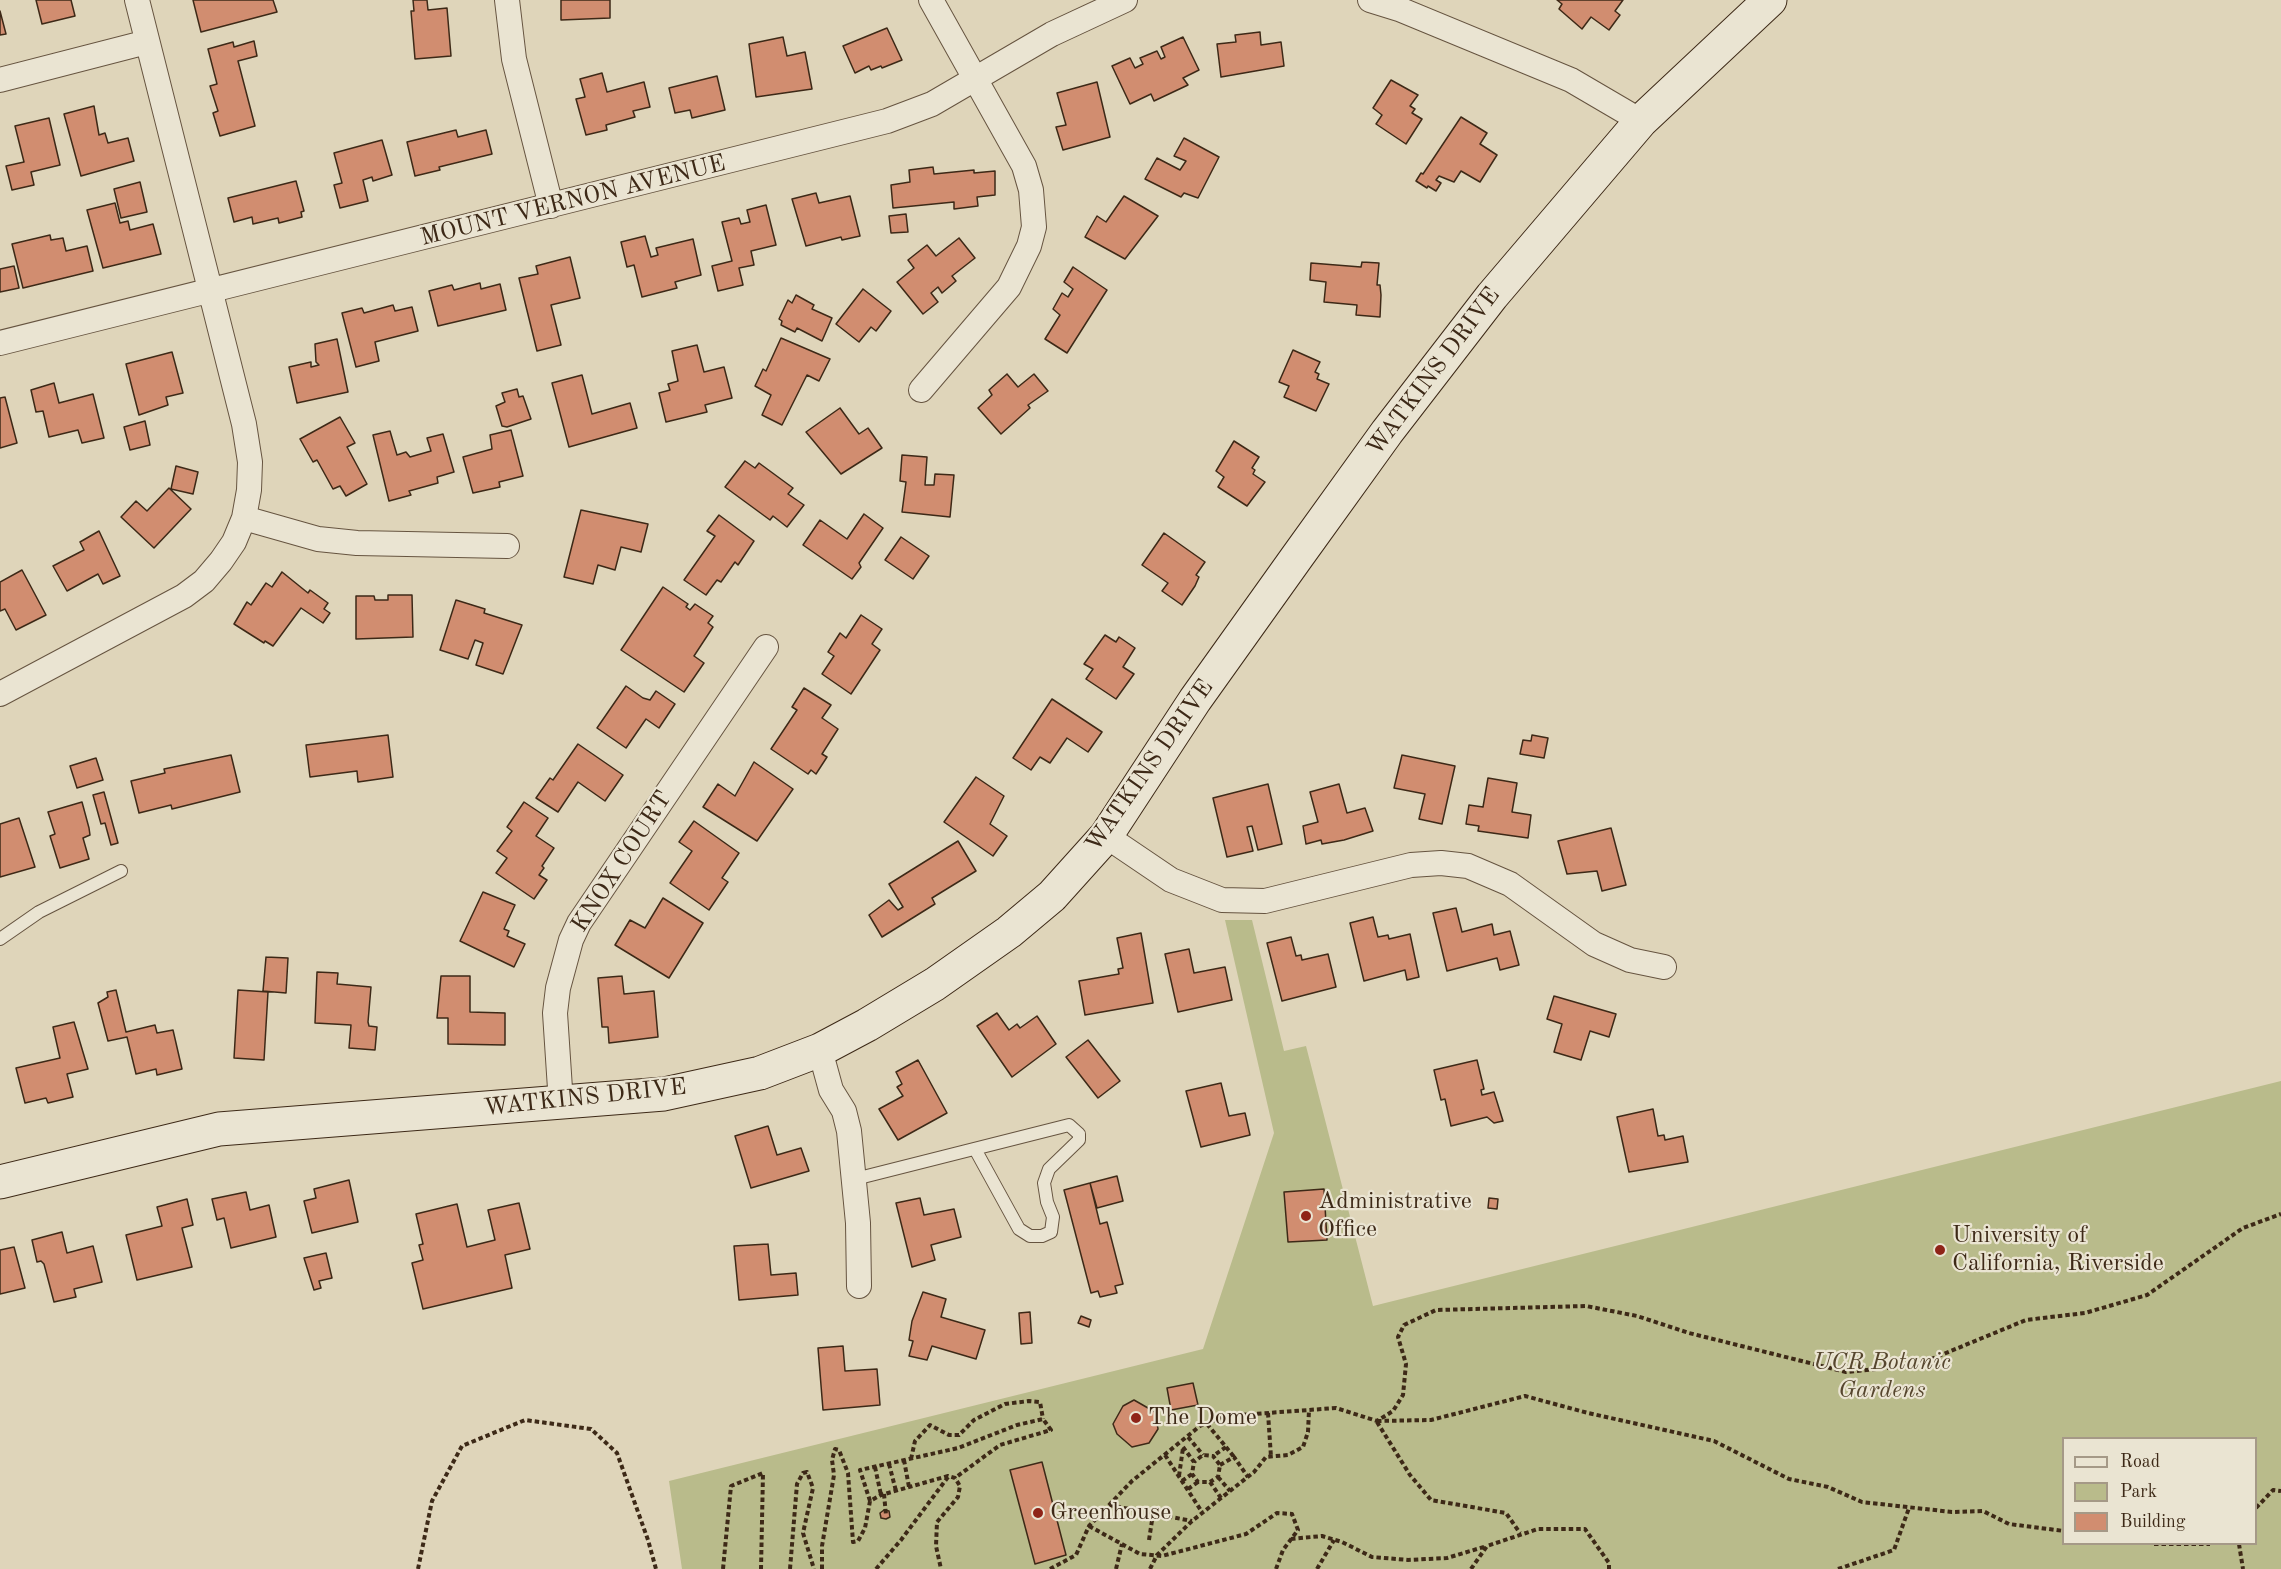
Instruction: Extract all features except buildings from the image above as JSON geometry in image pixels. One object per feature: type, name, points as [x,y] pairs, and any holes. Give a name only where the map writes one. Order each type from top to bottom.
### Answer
[{"type":"main road","name":"WATKINS DRIVE","points":[[0,1182],[219,1129],[561,1104],[664,1094],[759,1073],[820,1050],[867,1025],[934,984],[1010,932],[1052,896],[1106,836],[1196,700],[1387,432],[1520,261],[1641,121],[1770,0]]},
{"type":"street","points":[[0,694],[184,596],[204,581],[221,561],[234,542],[244,518],[249,490],[250,462],[244,423],[137,0]]},
{"type":"street","points":[[507,0],[514,58],[551,206]]},
{"type":"street","points":[[921,390],[1009,287],[1020,267],[1034,227],[1029,178],[976,78],[931,0]]},
{"type":"street","name":"MOUNT VERNON AVENUE","points":[[0,343],[887,121],[932,104],[1052,34],[1125,0]]},
{"type":"street","points":[[1370,0],[1399,9],[1571,80],[1641,121]]},
{"type":"street","points":[[0,80],[147,42]]},
{"type":"street","points":[[244,518],[328,540],[507,546]]},
{"type":"street","name":"KNOX COURT","points":[[561,1104],[555,1012],[560,978],[571,940],[579,923],[766,647]]},
{"type":"street","points":[[1106,836],[1171,880],[1222,900],[1264,900],[1419,864],[1468,866],[1510,884],[1594,944],[1630,960],[1664,967]]},
{"type":"street","points":[[820,1050],[831,1090],[844,1111],[849,1131],[855,1179],[859,1287]]},
{"type":"lane","points":[[0,939],[39,912],[121,871]]},
{"type":"lane","points":[[855,1179],[1061,1126],[1075,1128],[1079,1134],[1079,1140],[1049,1169],[1044,1184],[1047,1202],[1053,1216],[1051,1232],[1042,1236],[1030,1236],[1019,1229],[975,1149]]},
{"type":"path","points":[[1377,1421],[1393,1411],[1403,1395],[1406,1364],[1398,1337],[1404,1325],[1436,1310],[1586,1306],[1637,1316],[1689,1333],[1846,1372],[1887,1368],[1924,1362],[2026,1320],[2085,1313],[2147,1295],[2244,1228],[2281,1214]]},
{"type":"path","points":[[1050,1569],[1077,1555],[1089,1526],[1132,1481],[1165,1455],[1182,1445],[1188,1437],[1207,1424],[1226,1416],[1336,1408],[1377,1421],[1431,1420],[1525,1396],[1588,1413],[1714,1441],[1789,1479],[1828,1486],[1862,1502],[1952,1512],[1983,1511],[2009,1524],[2062,1531]]},
{"type":"path","points":[[911,1459],[915,1441],[930,1425],[949,1435],[959,1434],[974,1420],[1005,1404],[1040,1402],[1043,1419],[1051,1430],[1000,1445],[955,1478]]},
{"type":"path","points":[[1150,1569],[1157,1555],[1192,1521],[1248,1477],[1266,1457],[1288,1455],[1303,1447],[1308,1432],[1309,1410]]},
{"type":"path","points":[[1268,1413],[1270,1457]]},
{"type":"path","points":[[822,1569],[822,1546],[832,1496],[835,1449],[839,1450],[848,1473],[853,1542],[858,1541],[865,1528],[870,1501],[860,1470],[958,1448],[1017,1425],[1043,1419]]},
{"type":"path","points":[[418,1569],[432,1501],[462,1446],[525,1420],[591,1429],[617,1453],[656,1569]]},
{"type":"path","points":[[1377,1421],[1410,1475],[1431,1500],[1506,1513],[1520,1533]]},
{"type":"path","points":[[1207,1424],[1248,1477]]},
{"type":"path","points":[[1188,1437],[1203,1455]]},
{"type":"path","points":[[1182,1445],[1194,1462]]},
{"type":"path","points":[[1181,1479],[1182,1445]]},
{"type":"path","points":[[1198,1482],[1192,1474],[1194,1462],[1203,1455],[1213,1456],[1227,1447]]},
{"type":"path","points":[[1165,1455],[1203,1512]]},
{"type":"path","points":[[1188,1490],[1198,1482],[1210,1482],[1218,1476],[1220,1465],[1213,1456]]},
{"type":"path","points":[[1220,1465],[1234,1457]]},
{"type":"path","points":[[903,1460],[909,1487]]},
{"type":"path","points":[[889,1464],[896,1491]]},
{"type":"path","points":[[875,1467],[886,1515]]},
{"type":"path","points":[[790,1569],[797,1484],[802,1473],[807,1472],[813,1488],[803,1533],[814,1569]]},
{"type":"path","points":[[723,1569],[730,1486],[763,1473],[761,1569]]},
{"type":"path","points":[[1181,1479],[1192,1474]]},
{"type":"path","points":[[876,1569],[901,1540],[948,1476]]},
{"type":"path","points":[[870,1501],[882,1495],[948,1476],[955,1478],[960,1486],[958,1497],[938,1522],[936,1546],[941,1569]]},
{"type":"path","points":[[1218,1476],[1230,1491]]},
{"type":"path","points":[[1210,1482],[1221,1498]]},
{"type":"path","points":[[2257,1507],[2273,1490],[2281,1491]]},
{"type":"path","points":[[1108,1505],[1192,1521]]},
{"type":"path","points":[[1838,1569],[1894,1550],[1909,1508]]},
{"type":"path","points":[[1089,1526],[1140,1554],[1157,1555],[1200,1547],[1246,1534],[1277,1513],[1292,1514],[1298,1530],[1283,1550],[1276,1569]]},
{"type":"path","points":[[1149,1540],[1153,1514]]},
{"type":"path","points":[[1291,1539],[1322,1536],[1372,1557],[1408,1560],[1447,1558],[1538,1529],[1585,1529],[1609,1563],[1609,1569]]},
{"type":"path","points":[[1317,1569],[1334,1540]]},
{"type":"path","points":[[1116,1569],[1122,1544]]},
{"type":"path","points":[[2172,1545],[2200,1545]]},
{"type":"path","points":[[2239,1545],[2243,1569]]},
{"type":"path","points":[[1471,1569],[1488,1546]]},
{"type":"green space","name":"UCR Botanic Gardens","points":[[1225,920],[1252,920],[1284,1051],[1306,1046],[1373,1306],[2281,1081],[2281,1569],[682,1569],[669,1481],[1203,1349],[1274,1133]]},
{"type":"place","name":"Administrative Office","points":[[1306,1216]]},
{"type":"place","name":"University of California, Riverside","points":[[1940,1250]]},
{"type":"place","name":"The Dome","points":[[1136,1418]]},
{"type":"place","name":"Greenhouse","points":[[1038,1513]]}]
